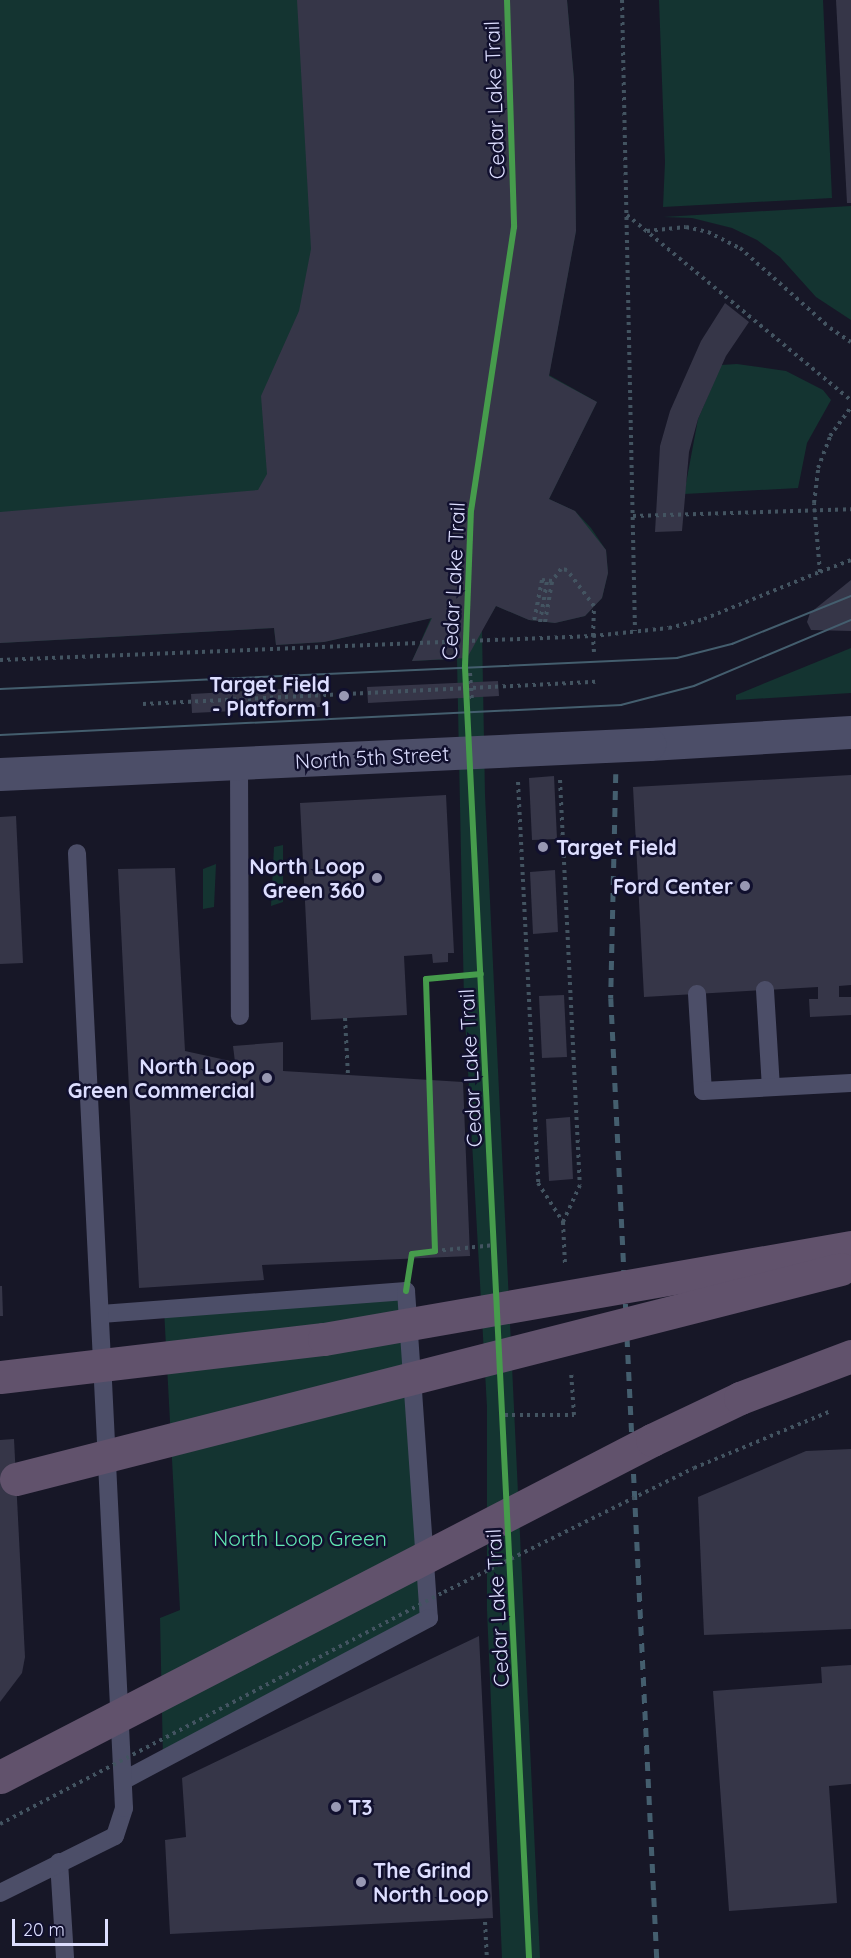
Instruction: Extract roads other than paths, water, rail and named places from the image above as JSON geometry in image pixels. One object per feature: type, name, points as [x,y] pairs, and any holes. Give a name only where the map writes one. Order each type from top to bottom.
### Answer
[{"type":"highway","points":[[0,1377],[324,1339],[851,1247]]},
{"type":"highway","points":[[16,1479],[851,1267]]},
{"type":"highway","points":[[0,1777],[652,1440],[740,1398],[851,1356]]},
{"type":"street","name":"North 5th Street","points":[[0,774],[650,744],[851,732]]},
{"type":"lane","points":[[239,763],[240,1016]]},
{"type":"lane","points":[[0,1893],[115,1836],[124,1808],[77,853]]},
{"type":"lane","points":[[765,990],[771,1087]]},
{"type":"lane","points":[[697,994],[704,1091],[851,1083]]},
{"type":"lane","points":[[101,1314],[406,1292],[429,1618],[124,1780]]},
{"type":"lane","points":[[59,1862],[65,1958]]},
{"type":"tram line","points":[[0,689],[677,658],[732,644],[851,596]]},
{"type":"tram line","points":[[0,735],[621,705],[694,686],[851,620]]},
{"type":"railway","points":[[616,774],[611,998],[657,1958]]},
{"type":"place","name":"Target Field - Platform 1","points":[[344,696]]},
{"type":"place","name":"Target Field","points":[[543,847]]},
{"type":"place","name":"North Loop Green 360","points":[[377,878]]},
{"type":"place","name":"Ford Center","points":[[745,886]]},
{"type":"place","name":"North Loop Green Commercial","points":[[267,1078]]},
{"type":"place","name":"T3","points":[[336,1807]]},
{"type":"place","name":"The Grind North Loop","points":[[361,1882]]},
{"type":"park label","name":"North Loop Green","points":[[300,1538]]}]
